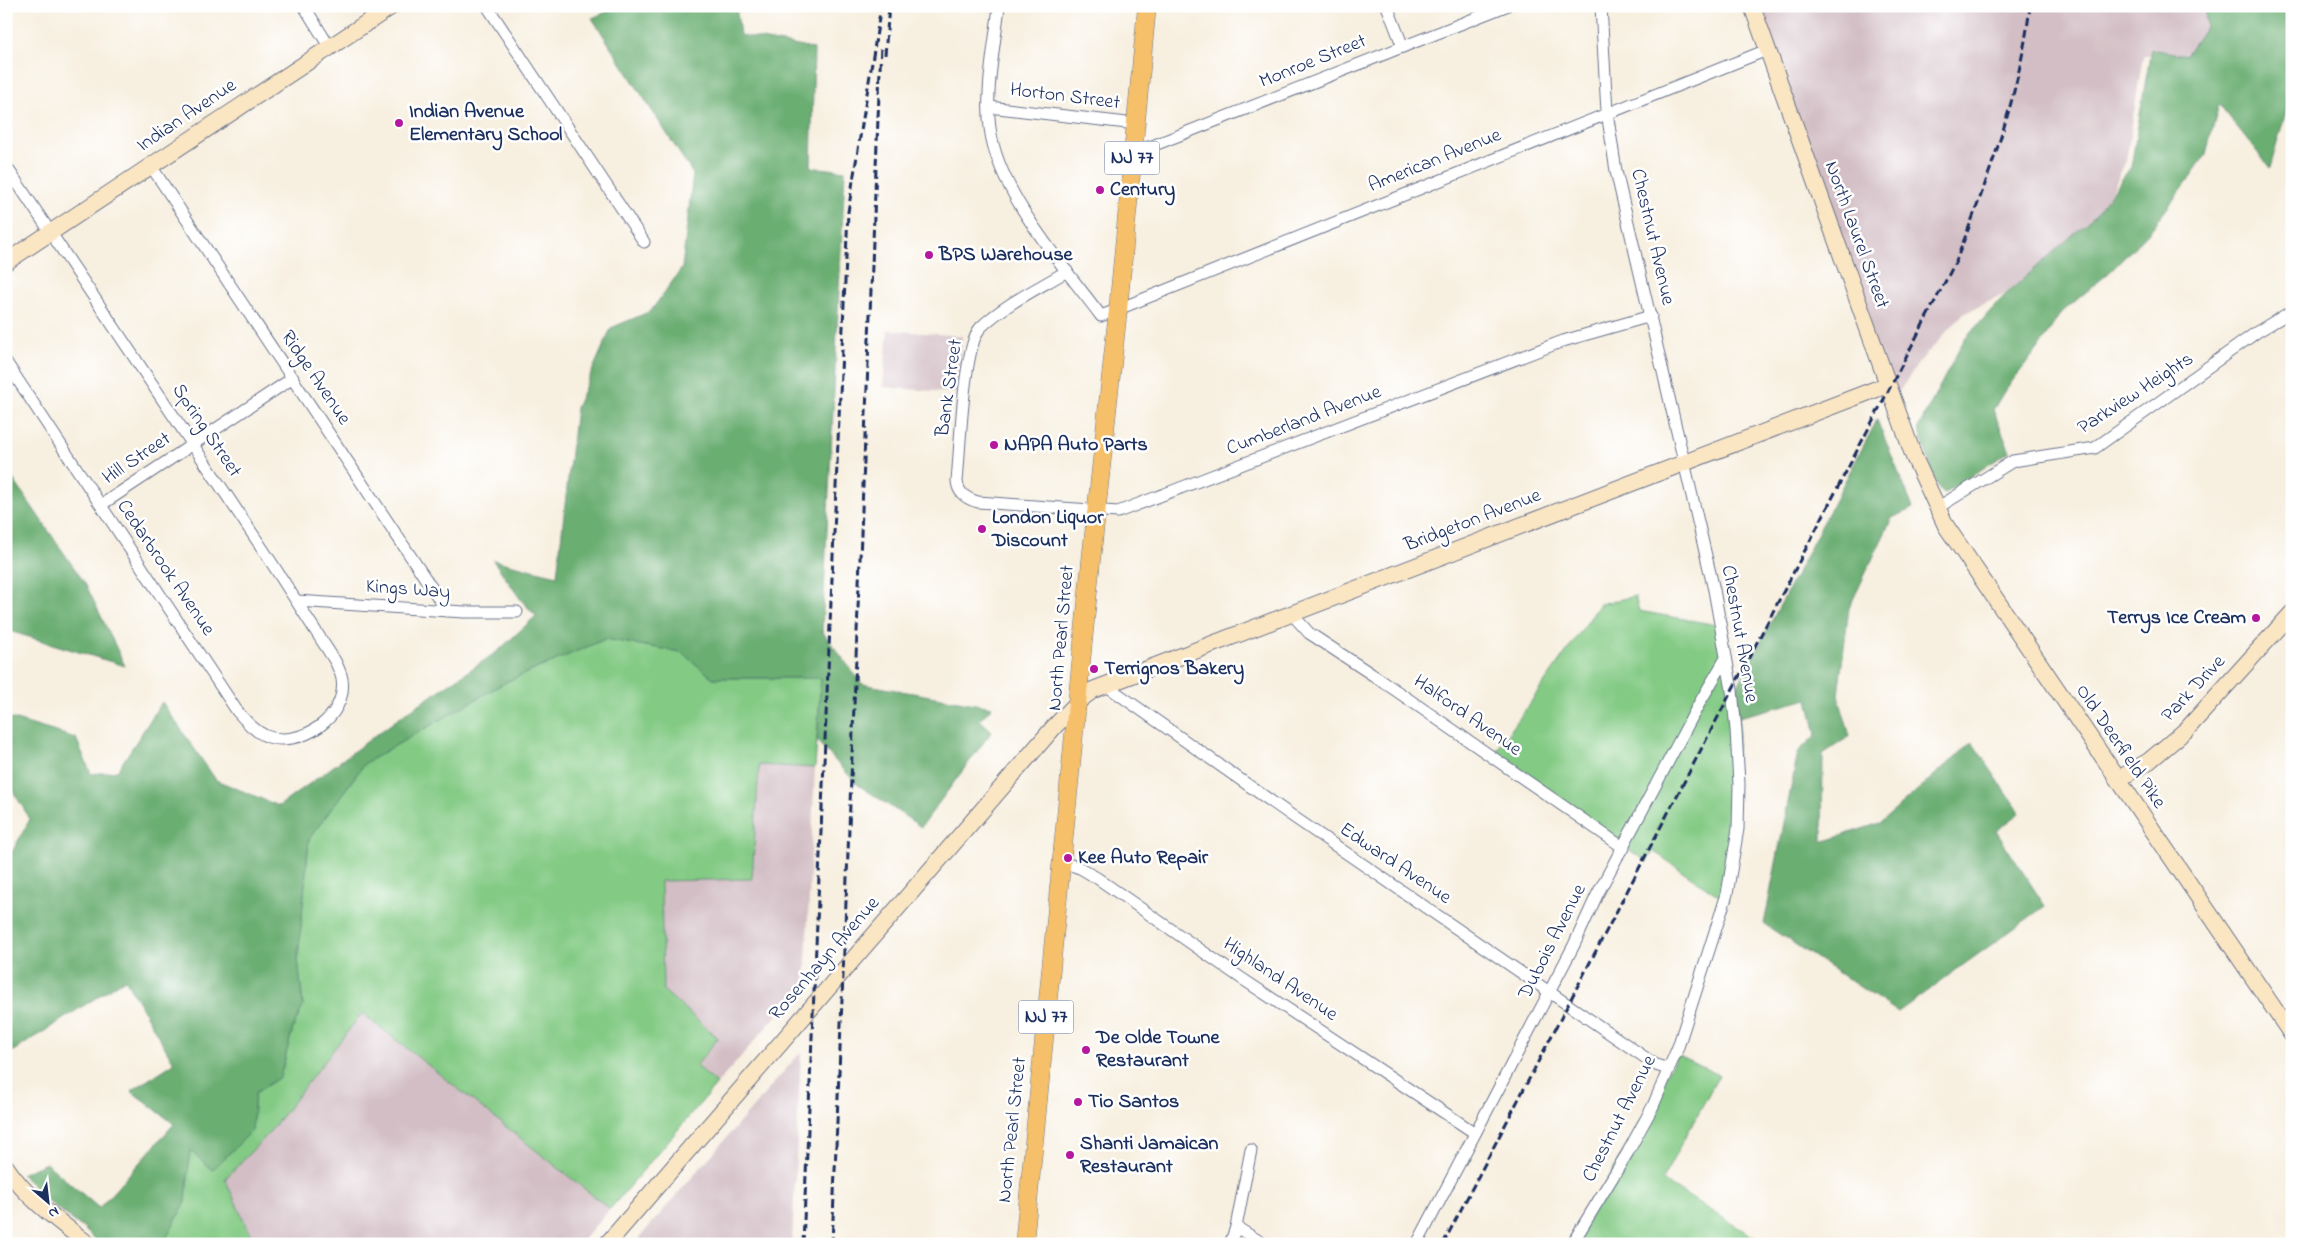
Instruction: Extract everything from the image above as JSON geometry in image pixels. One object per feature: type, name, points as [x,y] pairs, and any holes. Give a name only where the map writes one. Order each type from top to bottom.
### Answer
[{"type":"main road","name":"North Pearl Street","points":[[1024,1244],[1147,6]]},
{"type":"street","points":[[304,6],[330,48]]},
{"type":"street","name":"Indian Avenue","points":[[6,262],[392,6]]},
{"type":"street","points":[[487,6],[644,242]]},
{"type":"street","points":[[999,6],[989,106],[993,143],[1005,176],[1014,195],[1037,230],[1101,316],[1118,310]]},
{"type":"street","points":[[1387,6],[1403,47]]},
{"type":"street","name":"Monroe Street","points":[[1133,149],[1152,146],[1506,6]]},
{"type":"street","name":"Chestnut Avenue","points":[[1572,1244],[1628,1152],[1653,1106],[1678,1047],[1727,894],[1738,829],[1739,784],[1732,690],[1714,590],[1652,316],[1616,171],[1607,112],[1601,6]]},
{"type":"street","name":"North Laurel Street","points":[[1752,6],[1922,478]]},
{"type":"street","name":"American Avenue","points":[[1118,310],[1607,112],[1767,50]]},
{"type":"street","name":"Horton Street","points":[[989,106],[1136,124]]},
{"type":"street","name":"Spring Street","points":[[6,166],[297,601],[335,661],[342,680],[338,702],[324,722]]},
{"type":"street","name":"Ridge Avenue","points":[[151,166],[447,611]]},
{"type":"street","name":"Bank Street","points":[[964,496],[957,481],[969,358],[974,336],[980,328],[997,315],[1068,271]]},
{"type":"street","name":"Parkview Heights","points":[[1937,508],[2013,461],[2095,448],[2258,332],[2292,311]]},
{"type":"street","name":"Cumberland Avenue","points":[[964,496],[978,502],[1096,512],[1118,512],[1563,341],[1652,316]]},
{"type":"street","name":"Cedarbrook Avenue","points":[[6,362],[237,711],[248,724],[266,736],[280,738],[310,733],[324,722]]},
{"type":"street","name":"Hill Street","points":[[101,506],[293,378]]},
{"type":"street","name":"Bridgeton Avenue","points":[[1078,703],[1093,690],[1104,684],[1887,385]]},
{"type":"street","name":"Old Deerfield Pike","points":[[1922,478],[1946,526],[2005,615],[2292,1035]]},
{"type":"street","name":"Kings Way","points":[[297,601],[447,611],[517,612]]},
{"type":"street","name":"Halford Avenue","points":[[1291,613],[1309,633],[1385,682],[1624,848]]},
{"type":"street","name":"Park Drive","points":[[2117,780],[2171,744],[2208,707],[2292,614]]},
{"type":"street","name":"Dubois Avenue","points":[[1417,1244],[1550,992],[1597,895],[1624,848],[1700,702],[1726,658]]},
{"type":"street","name":"Edward Avenue","points":[[1104,684],[1656,1065],[1668,1069]]},
{"type":"street","name":"Rosenhayn Avenue","points":[[606,1244],[998,791],[1078,703]]},
{"type":"street","name":"Highland Avenue","points":[[1062,862],[1080,868],[1097,878],[1241,978],[1475,1133]]},
{"type":"street","points":[[1230,1244],[1236,1227],[1251,1150]]},
{"type":"street","points":[[6,1167],[21,1187],[38,1204],[88,1244]]},
{"type":"street","points":[[1236,1227],[1264,1244]]},
{"type":"shaded area","points":[[1752,6],[2206,6],[2204,33],[2190,52],[2175,56],[2143,56],[2126,161],[2102,212],[2005,294],[1963,314],[1920,361],[1893,400]]},
{"type":"shaded area","points":[[888,330],[962,336],[958,393],[883,387]]},
{"type":"shaded area","points":[[759,765],[815,768],[805,983],[717,1084],[696,1066],[718,1038],[663,990],[661,881],[752,879]]},
{"type":"shaded area","points":[[362,1013],[610,1209],[579,1244],[256,1244],[225,1179],[268,1134]]},
{"type":"shaded area","points":[[801,1052],[792,1244],[634,1244]]},
{"type":"green space","points":[[621,6],[736,6],[740,35],[814,49],[811,167],[845,171],[822,631],[862,684],[992,707],[980,720],[992,731],[921,827],[857,784],[817,741],[821,678],[713,678],[681,652],[605,639],[506,682],[365,763],[309,839],[298,959],[303,1006],[293,1028],[280,1077],[255,1093],[252,1131],[212,1170],[190,1150],[186,1201],[163,1244],[99,1244],[83,1228],[50,1203],[21,1174],[46,1163],[99,1208],[174,1124],[131,1091],[174,1063],[125,979],[6,1056],[6,863],[30,819],[6,780],[6,717],[76,738],[91,774],[117,771],[162,702],[216,780],[279,806],[406,713],[498,651],[536,616],[521,600],[493,560],[557,576],[576,408],[611,328],[651,311],[682,268],[693,174],[592,18]]},
{"type":"green space","points":[[2205,6],[2292,6],[2292,90],[2270,168],[2219,104],[2206,154],[2186,183],[2150,231],[2111,271],[2060,314],[2038,349],[2005,390],[1993,410],[2010,451],[1943,494],[1936,483],[1918,428],[1964,340],[2004,296],[2095,215],[2131,167],[2151,49],[2186,55],[2206,26]]},
{"type":"green space","points":[[1877,420],[1913,508],[1892,518],[1849,608],[1838,695],[1850,736],[1823,754],[1822,842],[1880,823],[1972,742],[2020,813],[1996,831],[2045,906],[1898,1012],[1764,924],[1798,752],[1816,735],[1808,699],[1739,717],[1735,691]]},
{"type":"green space","points":[[6,469],[86,585],[125,666],[6,630]]},
{"type":"green space","points":[[1635,596],[1639,611],[1723,626],[1739,717],[1728,902],[1653,851],[1647,862],[1492,757],[1600,604]]},
{"type":"green space","points":[[605,639],[681,652],[713,678],[821,678],[815,768],[759,765],[752,879],[661,881],[663,990],[718,1038],[696,1066],[717,1084],[610,1209],[362,1013],[268,1134],[225,1179],[251,1236],[245,1244],[163,1244],[186,1201],[190,1149],[212,1170],[252,1131],[255,1093],[280,1077],[293,1028],[303,1006],[298,959],[309,839],[365,763],[506,682]]},
{"type":"green space","points":[[1677,1055],[1719,1075],[1662,1180],[1765,1244],[1572,1244]]},
{"type":"railway","points":[[803,1244],[848,212],[881,6]]},
{"type":"railway","points":[[885,55],[889,6]]},
{"type":"railway","points":[[1443,1244],[1956,261],[1980,199],[2011,104],[2019,72],[2030,6]]},
{"type":"railway","points":[[832,1244],[881,45]]},
{"type":"place","name":"Indian Avenue Elementary School","points":[[399,123]]},
{"type":"place","name":"Century","points":[[1100,190]]},
{"type":"place","name":"BPS Warehouse","points":[[929,255]]},
{"type":"place","name":"NAPA Auto Parts","points":[[994,445]]},
{"type":"place","name":"London Liquor Discount","points":[[982,529]]},
{"type":"place","name":"Terrys Ice Cream","points":[[2256,618]]},
{"type":"place","name":"Terrignos Bakery","points":[[1094,669]]},
{"type":"place","name":"Kee Auto Repair","points":[[1068,858]]},
{"type":"place","name":"De Olde Towne Restaurant","points":[[1086,1050]]},
{"type":"place","name":"Tio Santos","points":[[1078,1102]]},
{"type":"place","name":"Shanti Jamaican Restaurant","points":[[1070,1155]]}]
